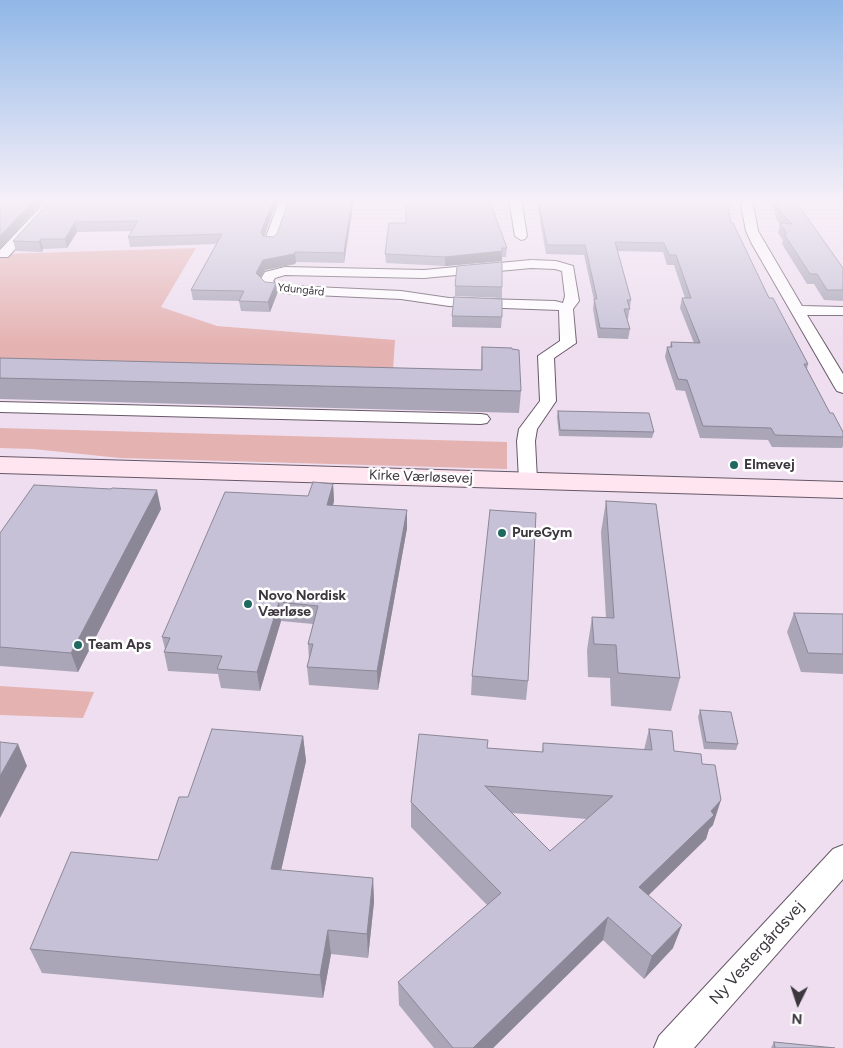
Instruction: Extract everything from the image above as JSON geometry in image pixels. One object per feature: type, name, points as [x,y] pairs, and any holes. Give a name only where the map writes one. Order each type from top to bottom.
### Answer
[{"type":"street","points":[[3,254],[9,248]]},
{"type":"street","points":[[761,248],[843,388]]},
{"type":"street","name":"Ydungård","points":[[528,480],[526,441],[530,426],[548,401],[546,356],[568,343],[566,308],[572,300],[568,269],[556,265],[531,264],[424,274],[285,271],[270,275],[266,282],[271,287],[320,292],[400,295],[449,302],[555,305],[566,308]]},
{"type":"street","points":[[798,310],[843,311]]},
{"type":"street","points":[[0,407],[481,419]]},
{"type":"street","name":"Kirke Værløsevej","points":[[0,465],[843,490]]},
{"type":"street","name":"Ny Vestergårdsvej","points":[[671,1048],[843,858]]},
{"type":"shaded area","points":[[196,248],[161,307],[217,326],[395,340],[392,384],[0,375],[0,254]]},
{"type":"shaded area","points":[[0,428],[507,442],[507,469],[120,458],[33,449],[0,448]]},
{"type":"shaded area","points":[[0,686],[94,692],[83,718],[0,715]]},
{"type":"building","points":[[214,248],[345,248],[344,253],[295,252],[294,254],[263,260],[256,273],[265,282],[276,283],[268,302],[239,301],[244,291],[191,290]]},
{"type":"building","points":[[386,248],[507,248],[502,248],[502,251],[445,257],[385,254]]},
{"type":"building","points":[[586,248],[617,248],[631,300],[627,300],[630,309],[624,309],[630,329],[600,328],[594,299],[597,299]]},
{"type":"building","points":[[666,248],[745,248],[769,298],[773,298],[808,364],[804,364],[830,413],[833,413],[843,432],[843,437],[775,435],[771,428],[703,426],[687,380],[678,379],[667,347],[672,347],[671,342],[700,343],[682,298],[691,298],[676,255],[669,255]]},
{"type":"building","points":[[793,248],[829,248],[843,268],[843,290],[827,290],[817,274],[810,274]]},
{"type":"building","points":[[502,262],[502,287],[455,286],[457,266]]},
{"type":"building","points":[[454,297],[502,299],[502,317],[452,316]]},
{"type":"building","points":[[482,347],[519,350],[521,391],[0,378],[0,358],[482,370]]},
{"type":"building","points":[[558,411],[649,413],[654,432],[560,430]]},
{"type":"building","name":"Novo Nordisk Værløse","points":[[313,482],[333,484],[327,505],[407,510],[377,671],[307,667],[313,644],[308,644],[318,606],[279,602],[257,672],[217,669],[222,656],[164,652],[170,638],[162,637],[225,492],[308,496]]},
{"type":"building","points":[[34,485],[157,490],[71,653],[0,647],[0,533]]},
{"type":"building","points":[[606,501],[656,504],[680,678],[618,673],[616,645],[594,644],[592,617],[614,618]]},
{"type":"building","points":[[490,510],[536,513],[528,681],[472,676]]},
{"type":"building","points":[[794,613],[843,614],[843,654],[808,653]]},
{"type":"building","points":[[700,710],[731,712],[738,744],[706,742]]},
{"type":"building","points":[[212,729],[303,736],[271,869],[373,878],[367,934],[328,930],[320,975],[30,949],[71,852],[158,860],[179,797],[188,797]]},
{"type":"building","points":[[649,729],[672,731],[674,751],[701,754],[702,764],[715,765],[721,800],[711,811],[714,815],[639,887],[682,925],[652,956],[608,917],[473,1048],[453,1048],[398,982],[501,893],[411,802],[419,734],[488,740],[487,748],[543,752],[543,743],[652,750]],"holes":[[[485,786],[613,796],[550,851]]]},
{"type":"building","points":[[0,742],[18,744],[0,776]]},
{"type":"building","points":[[774,1042],[835,1048],[775,1048]]},
{"type":"place","name":"Elmevej","points":[[734,465]]},
{"type":"place","name":"PureGym","points":[[502,533]]},
{"type":"place","name":"Novo Nordisk Værløse","points":[[248,604]]},
{"type":"place","name":"Team Aps","points":[[78,645]]}]
